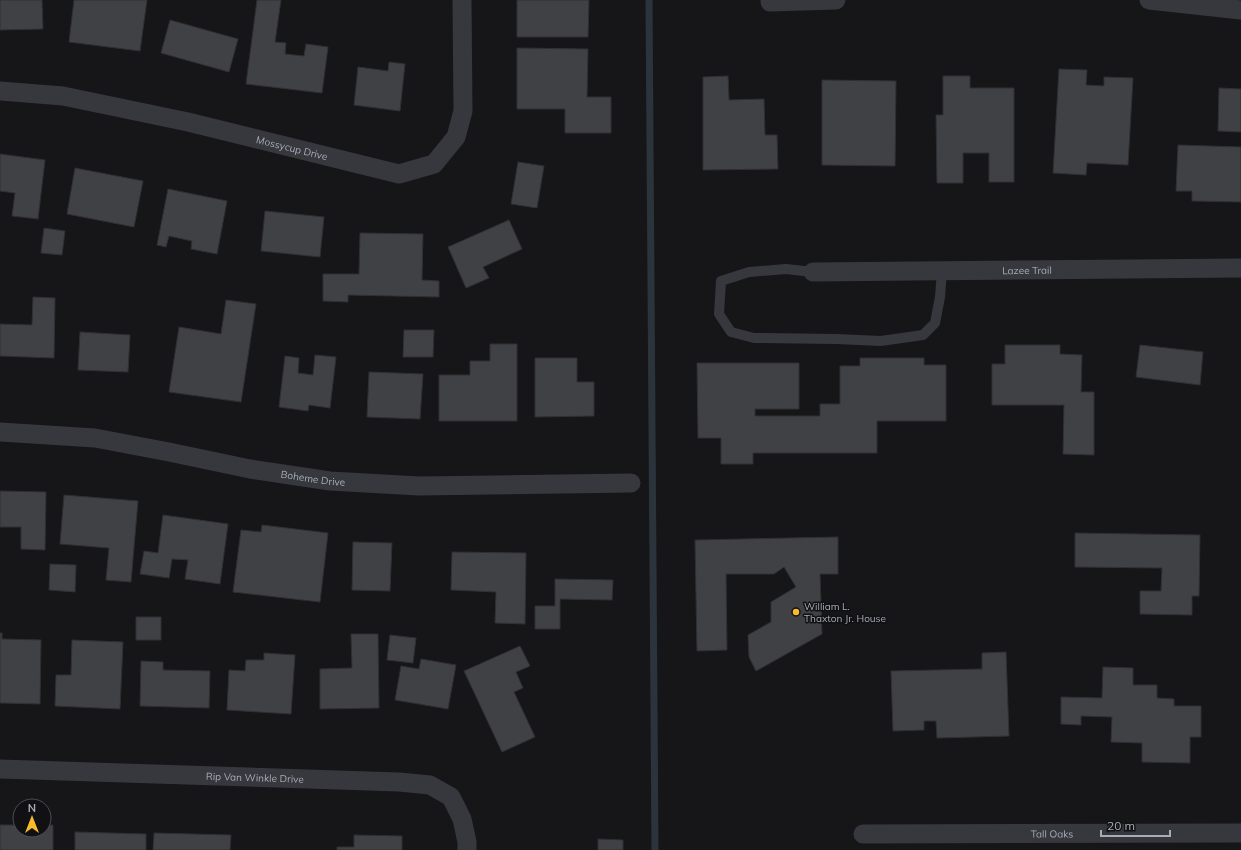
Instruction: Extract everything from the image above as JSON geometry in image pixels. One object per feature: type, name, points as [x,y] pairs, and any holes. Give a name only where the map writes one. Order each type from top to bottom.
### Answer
[{"type":"street","name":"Mossycup Drive","points":[[0,91],[63,96],[188,122],[399,174],[434,164],[456,137],[463,111],[462,0]]},
{"type":"street","points":[[770,2],[836,0]]},
{"type":"street","points":[[1149,0],[1241,10]]},
{"type":"street","name":"Lazee Trail","points":[[813,272],[1241,268]]},
{"type":"street","name":"Boheme Drive","points":[[0,432],[95,438],[250,469],[330,481],[420,486],[631,483]]},
{"type":"street","name":"Rip Van Winkle Drive","points":[[0,769],[391,782],[430,785],[451,797],[462,819],[467,842],[467,850]]},
{"type":"street","name":"Tall Oaks","points":[[864,834],[1241,833]]},
{"type":"lane","points":[[813,272],[786,269],[749,272],[721,280],[719,314],[731,332],[754,338],[881,341],[923,335],[935,323],[940,297],[942,271]]},
{"type":"building","points":[[0,0],[42,0],[43,29],[0,30]]},
{"type":"building","points":[[74,0],[147,0],[140,51],[69,42]]},
{"type":"building","points":[[257,0],[281,0],[275,42],[286,43],[285,54],[304,56],[306,44],[328,47],[322,93],[246,84]]},
{"type":"building","points":[[517,0],[589,0],[588,37],[517,37]]},
{"type":"building","points":[[170,20],[238,39],[229,72],[161,53]]},
{"type":"building","points":[[517,48],[588,49],[587,97],[611,97],[611,133],[565,133],[565,109],[517,109]]},
{"type":"building","points":[[389,62],[405,64],[400,111],[354,105],[358,67],[388,71]]},
{"type":"building","points":[[1059,69],[1087,70],[1086,85],[1104,86],[1104,77],[1133,78],[1128,165],[1087,163],[1086,175],[1053,173]]},
{"type":"building","points":[[728,76],[729,100],[764,99],[765,135],[777,135],[778,169],[703,170],[703,77]]},
{"type":"building","points":[[943,76],[970,76],[970,88],[1014,88],[1014,182],[989,182],[989,153],[963,153],[963,183],[937,183],[936,115],[943,115]]},
{"type":"building","points":[[822,80],[896,81],[895,166],[822,165]]},
{"type":"building","points":[[1219,88],[1241,89],[1241,132],[1218,131]]},
{"type":"building","points":[[1178,145],[1241,147],[1241,202],[1192,201],[1192,191],[1176,191]]},
{"type":"building","points":[[0,154],[45,160],[38,219],[12,216],[15,193],[0,191]]},
{"type":"building","points":[[518,162],[544,166],[537,208],[511,204]]},
{"type":"building","points":[[75,168],[143,181],[134,227],[67,214]]},
{"type":"building","points":[[168,189],[227,201],[217,254],[191,249],[192,241],[169,236],[166,247],[157,245]]},
{"type":"building","points":[[265,211],[324,217],[320,257],[261,251]]},
{"type":"building","points":[[509,220],[522,249],[483,267],[489,278],[466,288],[448,247]]},
{"type":"building","points":[[44,228],[65,231],[62,255],[41,253]]},
{"type":"building","points":[[360,233],[423,234],[422,280],[439,281],[439,297],[348,295],[348,302],[323,301],[323,274],[359,274]]},
{"type":"building","points":[[33,297],[55,298],[54,358],[0,356],[0,324],[32,325]]},
{"type":"building","points":[[226,300],[256,304],[241,402],[169,392],[179,327],[221,334]]},
{"type":"building","points":[[404,330],[434,330],[433,357],[403,357]]},
{"type":"building","points":[[80,332],[130,335],[128,372],[78,370]]},
{"type":"building","points":[[490,344],[517,344],[517,421],[439,421],[439,375],[470,375],[470,361],[490,361]]},
{"type":"building","points":[[1005,345],[1060,345],[1060,354],[1082,355],[1081,392],[1094,392],[1094,455],[1063,454],[1064,405],[992,405],[992,364],[1005,364]]},
{"type":"building","points":[[1140,345],[1203,352],[1200,385],[1136,377]]},
{"type":"building","points":[[315,355],[336,357],[330,408],[309,405],[308,411],[279,407],[285,356],[299,358],[298,373],[313,375]]},
{"type":"building","points":[[535,358],[577,358],[577,382],[594,382],[594,416],[535,417]]},
{"type":"building","points":[[860,358],[924,358],[924,365],[946,365],[946,421],[877,421],[877,453],[753,453],[753,464],[721,464],[721,438],[698,438],[697,363],[799,363],[799,409],[755,409],[755,416],[820,416],[820,404],[840,404],[840,366],[860,366]]},
{"type":"building","points":[[369,372],[423,374],[420,419],[367,417]]},
{"type":"building","points":[[0,491],[46,492],[45,550],[21,549],[21,527],[0,527]]},
{"type":"building","points":[[64,495],[138,501],[131,582],[106,580],[109,548],[60,544]]},
{"type":"building","points":[[163,515],[228,524],[220,584],[185,579],[188,560],[172,559],[169,578],[140,574],[144,551],[158,553]]},
{"type":"building","points":[[262,525],[328,533],[320,602],[233,592],[241,530],[261,532]]},
{"type":"building","points":[[1075,533],[1200,535],[1199,596],[1192,596],[1192,615],[1140,614],[1140,591],[1161,591],[1162,568],[1075,567]]},
{"type":"building","name":"William L. Thaxton Jr. House","points":[[838,537],[838,574],[820,574],[822,634],[756,671],[749,657],[748,635],[771,622],[771,602],[796,587],[784,567],[774,574],[726,574],[727,650],[697,651],[695,540]]},
{"type":"building","points":[[353,542],[392,543],[390,591],[352,590]]},
{"type":"building","points":[[452,552],[526,553],[525,624],[495,623],[496,592],[451,590]]},
{"type":"building","points":[[50,564],[76,565],[75,592],[49,590]]},
{"type":"building","points":[[555,579],[613,580],[612,600],[560,599],[560,629],[535,629],[535,606],[555,606]]},
{"type":"building","points":[[136,617],[161,617],[161,640],[136,640]]},
{"type":"building","points":[[0,633],[2,633],[2,639],[41,640],[40,704],[0,703]]},
{"type":"building","points":[[351,634],[378,634],[379,708],[320,709],[320,669],[352,668]]},
{"type":"building","points":[[390,635],[416,638],[413,663],[387,660]]},
{"type":"building","points":[[72,640],[123,642],[120,709],[55,706],[56,675],[71,675]]},
{"type":"building","points":[[520,646],[530,666],[516,672],[523,688],[514,692],[535,737],[502,752],[464,671]]},
{"type":"building","points":[[1006,652],[1009,736],[937,738],[936,721],[924,721],[924,730],[893,731],[891,671],[982,669],[982,653]]},
{"type":"building","points":[[264,653],[295,655],[291,714],[227,710],[229,670],[245,671],[246,660],[264,660]]},
{"type":"building","points":[[421,659],[456,665],[448,709],[395,700],[401,666],[419,669]]},
{"type":"building","points":[[141,661],[163,662],[163,670],[210,671],[209,708],[140,706]]},
{"type":"building","points":[[1103,667],[1133,668],[1133,685],[1157,685],[1157,698],[1174,699],[1174,706],[1201,706],[1201,737],[1190,737],[1190,763],[1142,762],[1142,743],[1111,742],[1112,717],[1081,716],[1081,725],[1061,724],[1061,697],[1102,698]]},
{"type":"building","points":[[0,825],[12,825],[12,838],[52,838],[53,825],[53,850],[0,850]]},
{"type":"building","points":[[75,832],[146,834],[146,850],[75,850]]},
{"type":"building","points":[[154,833],[231,835],[230,850],[153,850]]},
{"type":"building","points":[[354,835],[402,836],[402,850],[337,850],[337,847],[354,847]]},
{"type":"building","points":[[598,839],[623,840],[623,850],[598,850]]},
{"type":"waterway","points":[[649,0],[655,850]]},
{"type":"place","name":"William L. Thaxton Jr. House","points":[[796,612]]}]
